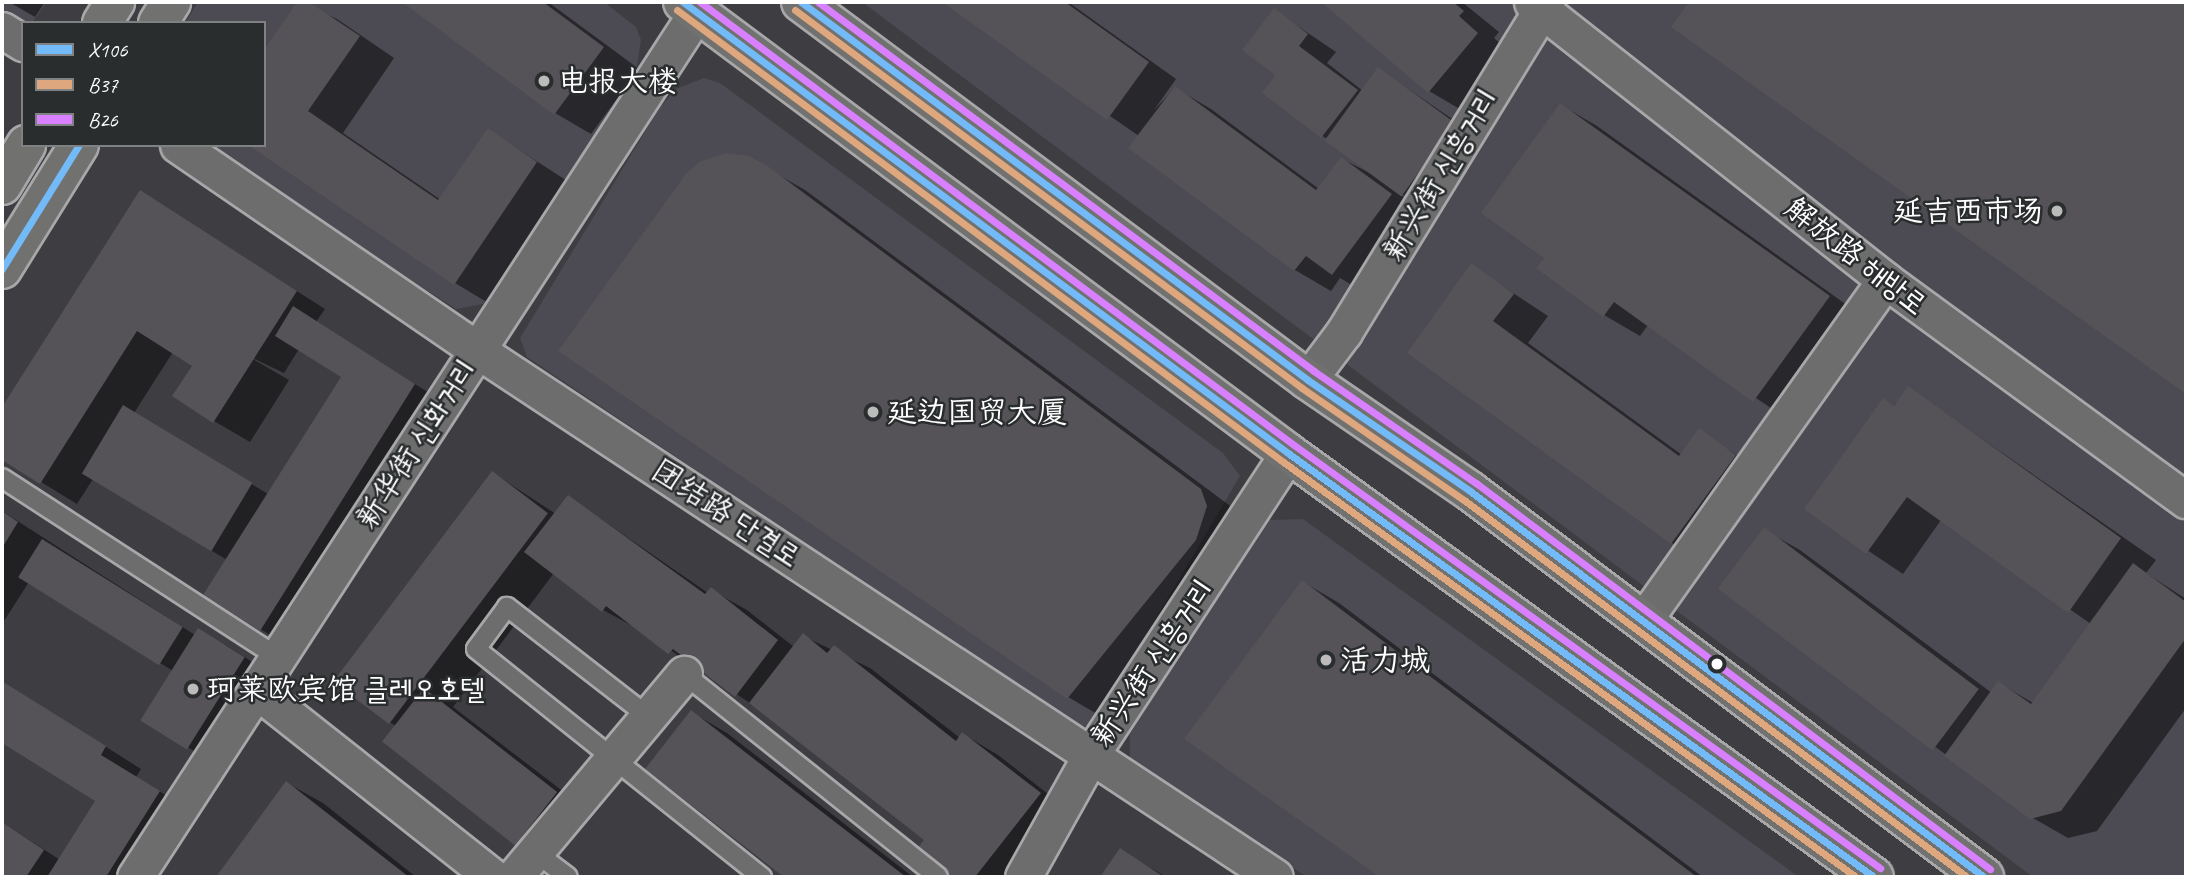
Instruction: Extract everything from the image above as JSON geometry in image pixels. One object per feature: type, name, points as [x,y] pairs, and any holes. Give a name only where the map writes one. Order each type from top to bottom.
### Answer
[{"type":"main road","points":[[103,21],[115,2]]},
{"type":"main road","points":[[159,21],[171,2]]},
{"type":"main road","points":[[801,2],[1308,380],[1469,491],[1984,877]]},
{"type":"main road","points":[[690,7],[1288,453],[1874,877]]},
{"type":"main road","points":[[2,185],[25,147]]},
{"type":"main road","points":[[2,269],[78,147]]},
{"type":"street","name":"新兴街 신흥거리","points":[[1308,380],[1344,332],[1540,4]]},
{"type":"street","name":"解放路 해방로","points":[[1540,4],[1885,280],[2186,500]]},
{"type":"street","name":"新华街 신화거리","points":[[135,877],[477,350],[690,7]]},
{"type":"street","points":[[2,30],[21,42]]},
{"type":"street","name":"团结路 단결로","points":[[181,147],[477,350],[1275,877]]},
{"type":"street","points":[[1643,621],[1885,280]]},
{"type":"street","name":"新兴街 신흥거리","points":[[1023,877],[1092,754],[1288,453]]},
{"type":"street","points":[[525,865],[684,674]]},
{"type":"street","points":[[256,690],[494,877]]},
{"type":"lane","points":[[2,478],[278,657]]},
{"type":"lane","points":[[649,717],[507,607],[475,649],[762,877]]},
{"type":"lane","points":[[684,674],[938,877]]},
{"type":"lane","points":[[525,865],[568,877]]},
{"type":"shaded area","points":[[2,2],[47,2],[33,21],[2,15]]},
{"type":"shaded area","points":[[198,2],[604,2],[636,27],[641,40],[636,72],[495,291],[483,304],[456,309],[204,147],[266,147],[266,21],[186,21]]},
{"type":"shaded area","points":[[862,2],[2186,2],[2186,877],[2033,877]]},
{"type":"shaded area","name":"延边国贸大厦","points":[[704,78],[720,83],[1223,453],[1240,476],[1093,725],[1079,727],[527,357],[520,338],[660,107],[676,89]]},
{"type":"shaded area","points":[[1303,519],[1799,877],[1307,877],[1139,768],[1130,759],[1130,734],[1255,529],[1267,520]]},
{"type":"building","points":[[297,2],[309,2],[360,36],[308,111],[438,200],[488,128],[537,162],[454,285],[251,147],[266,147],[266,47]]},
{"type":"building","name":"电报大楼","points":[[402,2],[543,2],[604,47],[554,115]]},
{"type":"building","points":[[942,2],[1065,2],[1149,62],[1107,120]]},
{"type":"building","points":[[1321,2],[1453,2],[1464,11],[1459,16],[1478,33],[1428,93]]},
{"type":"building","name":"延吉西市场","points":[[1689,2],[2186,2],[2186,394],[1671,27]]},
{"type":"building","points":[[1274,8],[1308,34],[1299,46],[1358,90],[1321,138],[1262,93],[1275,75],[1242,50]]},
{"type":"building","points":[[1378,67],[1455,123],[1401,196],[1325,141]]},
{"type":"building","points":[[1175,86],[1316,190],[1341,157],[1392,194],[1332,275],[1306,256],[1294,271],[1128,148]]},
{"type":"building","points":[[1560,103],[1830,296],[1753,402],[1614,302],[1603,317],[1536,268],[1544,258],[1481,213]]},
{"type":"building","name":"延边国贸大厦","points":[[726,153],[749,156],[769,167],[1201,489],[1207,506],[1196,540],[1067,699],[558,351],[685,175],[699,162]]},
{"type":"building","points":[[140,190],[297,291],[213,423],[172,396],[192,366],[137,331],[40,484],[2,460],[2,407]]},
{"type":"building","points":[[1471,263],[1514,294],[1493,321],[1679,456],[1699,428],[1736,455],[1671,544],[1407,353]]},
{"type":"building","points":[[293,306],[415,384],[260,631],[203,595],[341,377],[275,336]]},
{"type":"building","points":[[1908,386],[2121,538],[2068,613],[1907,497],[1866,554],[1804,509],[1883,398],[1894,406]]},
{"type":"building","points":[[123,405],[252,483],[211,551],[82,474]]},
{"type":"building","points":[[492,471],[548,513],[389,724],[333,682]]},
{"type":"building","points":[[568,495],[705,594],[711,587],[778,640],[735,697],[673,649],[668,654],[606,606],[602,612],[524,552]]},
{"type":"building","points":[[2,511],[18,522],[2,548]]},
{"type":"building","points":[[1764,527],[1979,689],[1932,750],[1718,588]]},
{"type":"building","points":[[42,539],[183,627],[159,665],[18,577]]},
{"type":"building","points":[[2133,563],[2186,602],[2186,638],[2061,811],[2030,819],[1944,756],[1998,681],[2031,704]]},
{"type":"building","name":"活力城","points":[[1302,580],[1697,877],[1380,877],[1184,739]]},
{"type":"building","name":"珂莱欧宾馆 클레오호텔","points":[[198,628],[245,657],[187,750],[140,720]]},
{"type":"building","points":[[803,633],[827,653],[834,645],[956,741],[962,732],[1041,793],[975,877],[941,877],[912,855],[924,840],[749,703]]},
{"type":"building","points":[[2,681],[106,746],[101,755],[160,791],[106,877],[47,877],[95,801],[2,743]]},
{"type":"building","points":[[424,688],[557,792],[515,846],[382,742]]},
{"type":"building","points":[[691,710],[906,877],[784,877],[645,769]]},
{"type":"building","points":[[286,781],[409,877],[216,877]]},
{"type":"building","points":[[2,822],[44,850],[26,877],[2,877]]},
{"type":"building","points":[[1120,848],[1164,877],[1100,877]]},
{"type":"transit line","name":"X106","points":[[683,2],[1288,453],[1874,877]]},
{"type":"transit line","name":"B26","points":[[700,2],[1294,445],[1880,868]]},
{"type":"transit line","name":"X106","points":[[801,2],[1308,380],[1470,491],[1984,877]]},
{"type":"transit line","name":"B26","points":[[818,2],[1314,371],[1476,483],[1990,869]]},
{"type":"transit line","name":"B37","points":[[677,10],[1282,461],[1856,877]]},
{"type":"transit line","name":"B37","points":[[795,10],[1302,388],[1464,500],[1967,877]]},
{"type":"transit line","name":"X106","points":[[2,269],[78,147]]},
{"type":"place","name":"电报大楼","points":[[544,81]]},
{"type":"place","name":"延吉西市场","points":[[2057,211]]},
{"type":"place","name":"延边国贸大厦","points":[[873,412]]},
{"type":"place","name":"活力城","points":[[1326,660]]},
{"type":"place","name":"珂莱欧宾馆 클레오호텔","points":[[193,689]]}]
